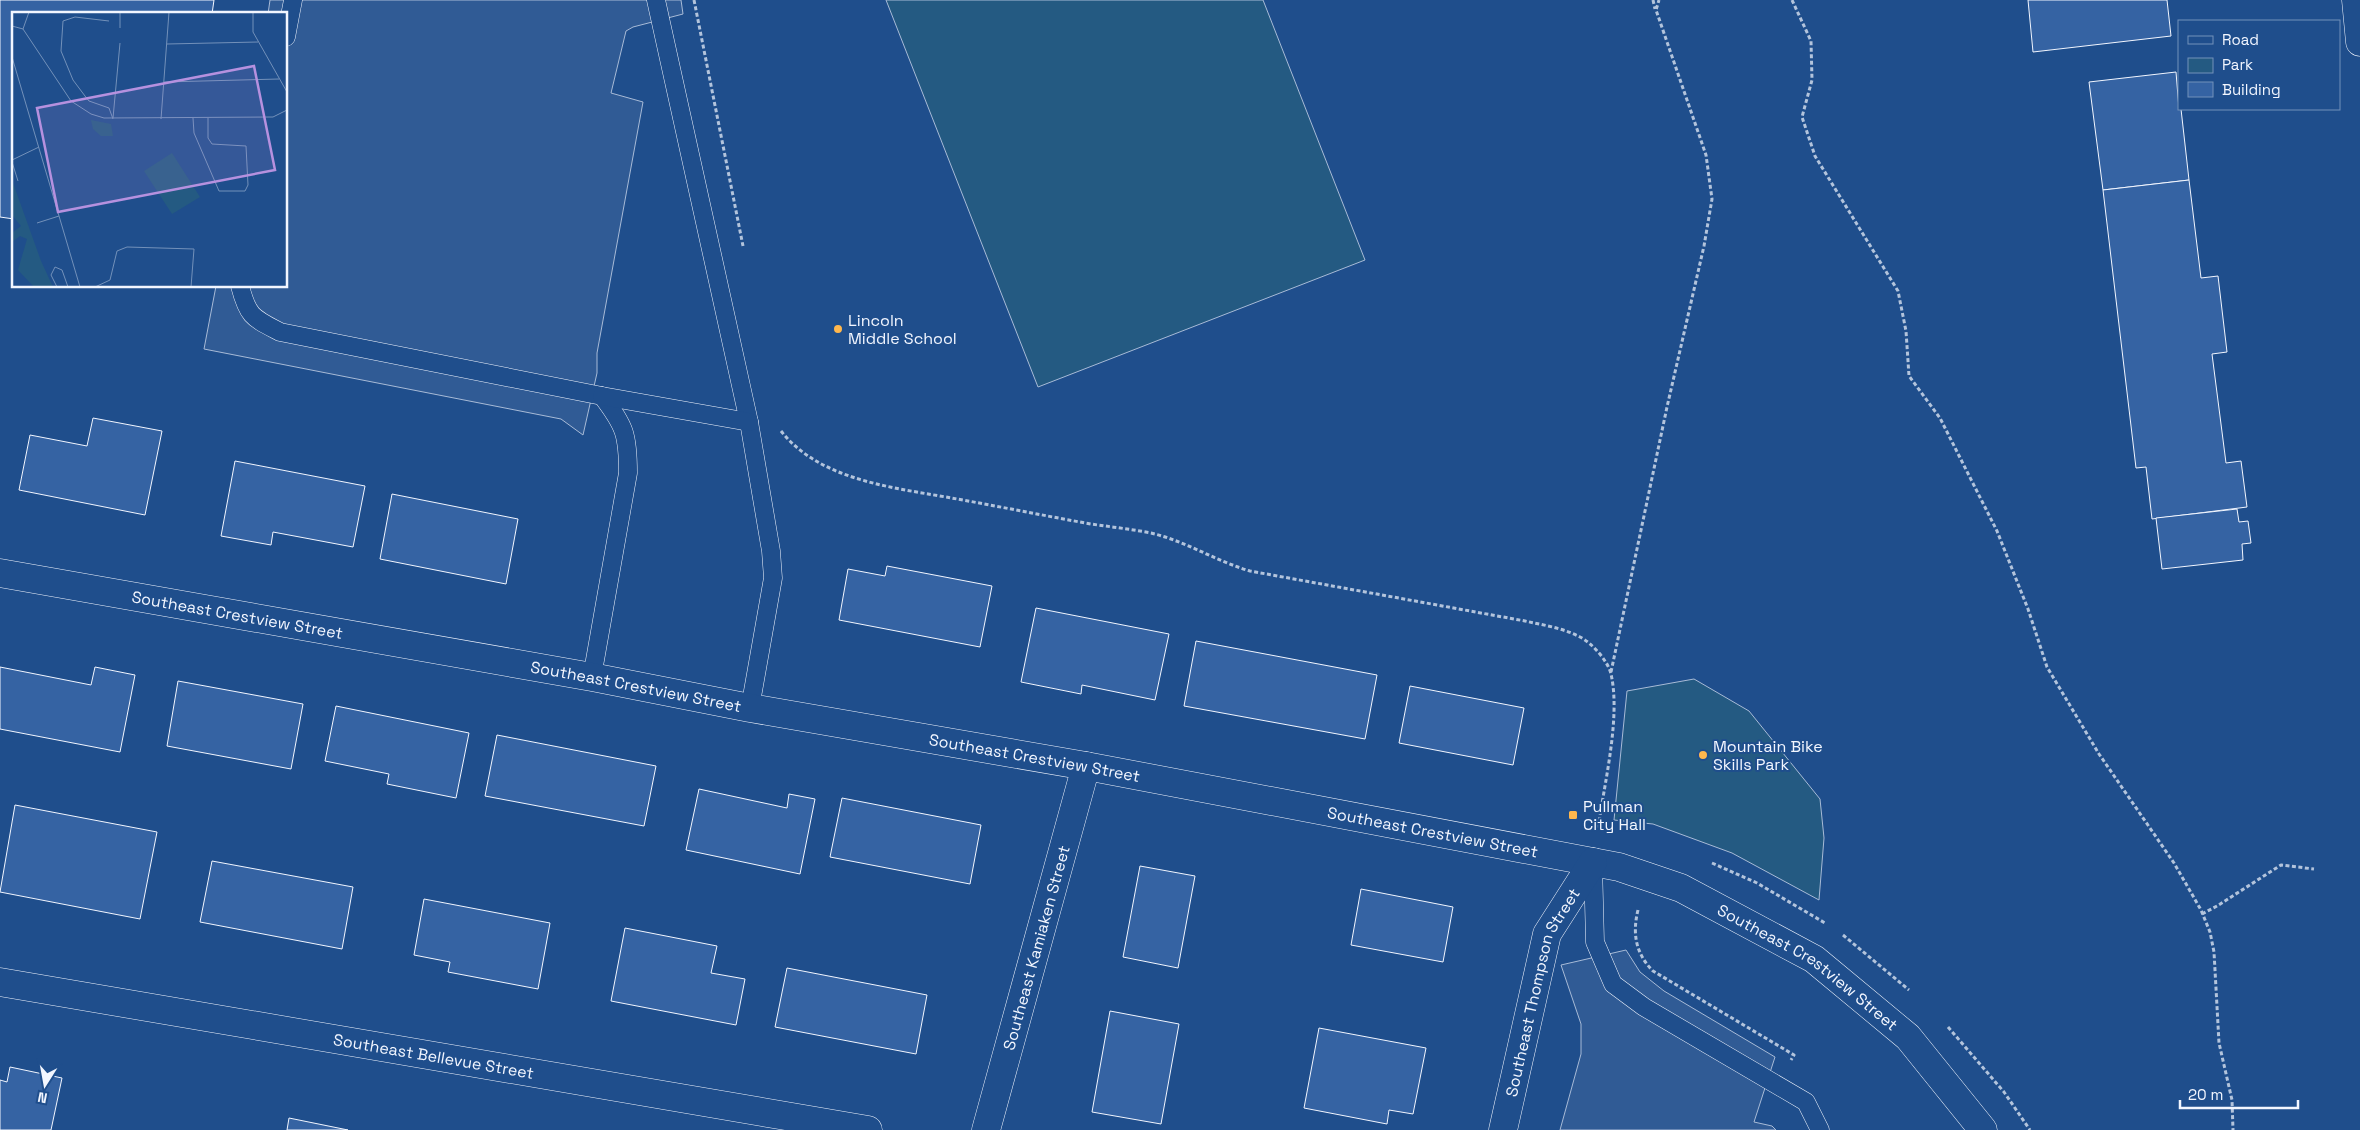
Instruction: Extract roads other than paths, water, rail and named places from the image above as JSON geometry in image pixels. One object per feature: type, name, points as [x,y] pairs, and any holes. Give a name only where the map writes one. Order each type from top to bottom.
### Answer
[{"type":"street","points":[[2356,0],[2360,42]]},
{"type":"street","name":"Southeast Crestview Street","points":[[0,573],[592,677],[750,708],[1086,766],[1620,866],[1681,888],[1814,960],[1908,1037],[1983,1130]]},
{"type":"street","name":"Southeast Kamiaken Street","points":[[986,1130],[1086,766]]},
{"type":"street","name":"Southeast Thompson Street","points":[[1503,1130],[1547,934],[1593,862]]},
{"type":"street","name":"Southeast Bellevue Street","points":[[0,982],[868,1130]]},
{"type":"lane","points":[[288,26],[293,0]]},
{"type":"lane","points":[[656,0],[748,422],[770,551],[773,578],[750,708]]},
{"type":"lane","points":[[241,288],[246,308],[258,321],[280,332],[602,396],[748,422]]},
{"type":"lane","points":[[592,677],[628,473],[628,444],[621,420],[602,396]]},
{"type":"lane","points":[[1593,862],[1595,942],[1613,984],[1644,1007],[1806,1102],[1820,1130]]},
{"type":"place","name":"Lincoln Middle School","points":[[838,329]]},
{"type":"place","name":"Mountain Bike Skills Park","points":[[1703,755]]},
{"type":"place","name":"Pullman City Hall","points":[[1573,815]]}]
